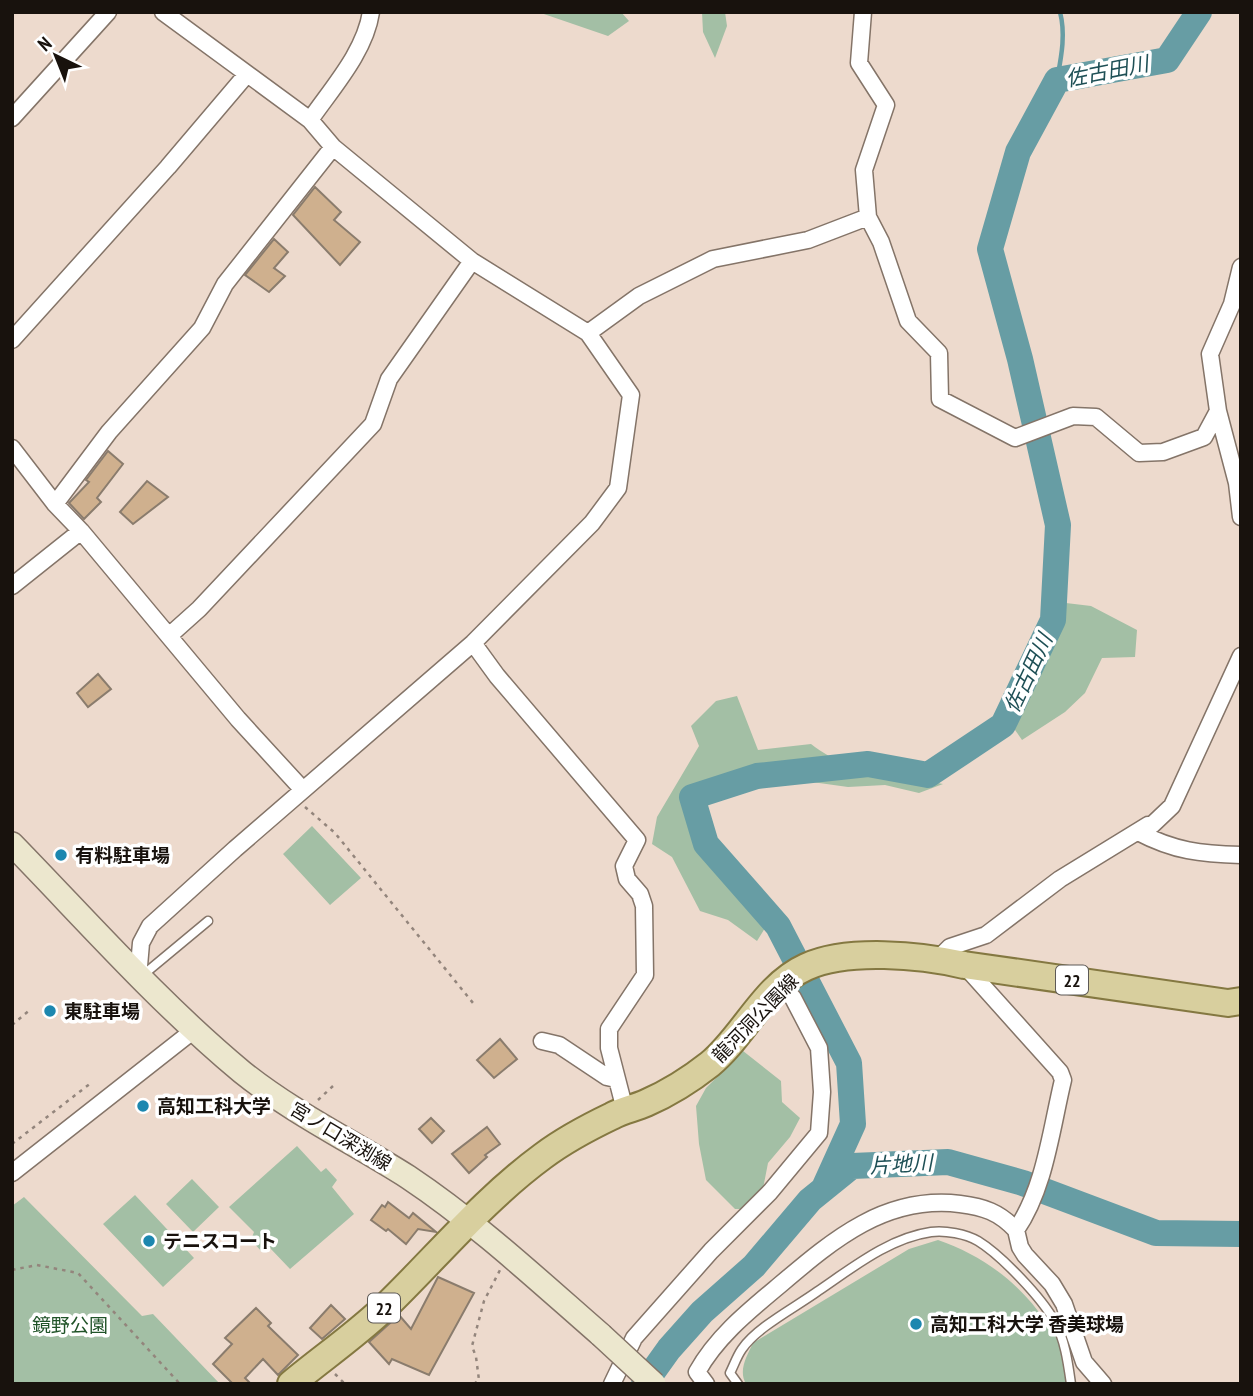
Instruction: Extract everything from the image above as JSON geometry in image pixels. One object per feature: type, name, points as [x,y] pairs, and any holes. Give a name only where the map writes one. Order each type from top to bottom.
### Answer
[{"type":"main road","name":"宮ノ口深渕線","points":[[12,844],[194,1030],[243,1073],[287,1104],[409,1178],[468,1222],[601,1335],[654,1384]]},
{"type":"main road","name":"龍河洞公園線","points":[[291,1384],[355,1335],[512,1180],[546,1153],[625,1110],[664,1094],[709,1065],[725,1051],[757,1009],[785,981],[805,967],[821,961],[857,957],[951,962],[1228,1003],[1241,1001]]},
{"type":"street","points":[[12,118],[108,12]]},
{"type":"street","points":[[141,977],[141,943],[150,926],[473,643],[592,523],[618,488],[631,395],[588,333],[472,261],[334,147],[310,120],[163,12]]},
{"type":"street","points":[[310,120],[352,59],[369,26],[371,12]]},
{"type":"street","points":[[863,12],[859,64],[886,106],[864,170],[868,216],[881,242],[908,321],[939,353],[940,399],[1015,438],[1073,416],[1096,417],[1139,453],[1163,453],[1205,437],[1218,411]]},
{"type":"street","points":[[12,340],[168,167],[247,74]]},
{"type":"street","points":[[55,504],[109,432],[202,328],[225,284],[334,147]]},
{"type":"street","points":[[588,333],[639,296],[713,259],[808,240],[868,216]]},
{"type":"street","points":[[170,635],[199,609],[373,424],[389,379],[472,261]]},
{"type":"street","points":[[1241,267],[1232,304],[1210,354],[1218,411],[1237,483],[1241,517]]},
{"type":"street","points":[[12,448],[55,504],[170,635],[299,794]]},
{"type":"street","points":[[12,586],[81,531]]},
{"type":"street","points":[[473,643],[497,676],[637,840],[624,866],[627,879],[640,894],[644,906],[645,975],[609,1029],[609,1048],[625,1110]]},
{"type":"street","points":[[1016,1230],[1026,1215],[1043,1166],[1063,1080],[1060,1072],[951,962],[950,947],[986,935],[1060,879],[1152,825],[1172,806],[1241,656]]},
{"type":"street","points":[[1138,832],[1160,843],[1193,853],[1241,855]]},
{"type":"street","points":[[612,1384],[634,1338],[711,1251],[770,1192],[819,1133],[822,1093],[819,1048],[785,981]]},
{"type":"street","points":[[12,1173],[194,1030]]},
{"type":"street","points":[[542,1041],[559,1045],[607,1077],[616,1079]]},
{"type":"street","points":[[706,1384],[697,1372],[708,1352],[741,1318],[820,1251],[856,1225],[905,1206],[936,1201],[984,1209],[1002,1216],[1016,1230],[1025,1255],[1058,1294],[1072,1324],[1071,1346],[1103,1384]]},
{"type":"lane","points":[[141,977],[208,921]]},
{"type":"lane","points":[[738,1384],[730,1373],[742,1348],[765,1328],[872,1255],[907,1239],[932,1232],[957,1234],[977,1240],[1039,1299],[1071,1346],[1071,1384]]},
{"type":"path","points":[[299,794],[473,1003]]},
{"type":"path","points":[[12,1025],[31,1009]]},
{"type":"path","points":[[12,1144],[91,1083]]},
{"type":"path","points":[[312,1106],[334,1086]]},
{"type":"path","points":[[12,1270],[37,1265],[78,1272],[180,1384]]},
{"type":"path","points":[[474,1384],[479,1380],[472,1346],[484,1301],[502,1266]]},
{"type":"green space","points":[[538,12],[621,12],[629,21],[608,36]]},
{"type":"green space","points":[[702,12],[725,12],[727,26],[715,58],[703,32]]},
{"type":"green space","points":[[1066,603],[1091,606],[1137,630],[1135,657],[1102,658],[1085,693],[1065,712],[1022,740],[1013,727],[1018,697],[1043,658]]},
{"type":"green space","points":[[737,696],[758,750],[811,744],[858,768],[943,784],[919,793],[885,785],[848,787],[783,778],[744,783],[713,791],[694,807],[704,838],[719,866],[738,891],[763,911],[765,928],[757,941],[728,920],[700,911],[672,857],[652,844],[657,817],[699,746],[691,726],[716,701]]},
{"type":"green space","points":[[312,826],[361,878],[330,905],[283,854]]},
{"type":"green space","points":[[738,1047],[781,1081],[782,1102],[800,1118],[790,1137],[768,1163],[759,1209],[735,1209],[706,1180],[699,1144],[696,1106],[706,1088],[727,1067]]},
{"type":"green space","points":[[297,1146],[321,1172],[326,1168],[337,1180],[332,1187],[354,1214],[290,1269],[270,1248],[262,1252],[251,1240],[254,1232],[229,1207]]},
{"type":"green space","points":[[192,1179],[219,1207],[193,1232],[166,1204]]},
{"type":"green space","name":"テニスコート","points":[[135,1195],[194,1258],[163,1287],[103,1224]]},
{"type":"green space","name":"鏡野公園","points":[[24,1197],[142,1316],[153,1314],[220,1384],[12,1384],[12,1206]]},
{"type":"green space","name":"高知工科大学 香美球場","points":[[938,1240],[985,1262],[1012,1283],[1036,1308],[1058,1340],[1066,1384],[746,1384],[743,1368],[753,1343],[909,1249]]},
{"type":"building","points":[[315,187],[341,212],[334,220],[360,242],[340,265],[293,215]]},
{"type":"building","points":[[274,239],[288,252],[274,268],[285,276],[269,292],[245,275]]},
{"type":"building","points":[[108,451],[123,464],[97,498],[101,502],[84,519],[69,503],[89,482],[86,480]]},
{"type":"building","points":[[147,481],[168,497],[133,524],[120,512]]},
{"type":"building","points":[[98,674],[111,689],[88,707],[77,693]]},
{"type":"building","points":[[500,1039],[517,1059],[494,1078],[477,1060]]},
{"type":"building","points":[[431,1118],[444,1131],[432,1143],[419,1129]]},
{"type":"building","points":[[487,1127],[500,1144],[485,1155],[487,1157],[469,1173],[452,1154]]},
{"type":"building","points":[[388,1202],[409,1218],[413,1213],[436,1232],[418,1229],[406,1244],[388,1229],[386,1231],[371,1220],[382,1205],[385,1207]]},
{"type":"building","points":[[438,1277],[474,1293],[429,1375],[392,1359],[389,1364],[369,1342],[399,1315],[411,1329]]},
{"type":"building","points":[[331,1305],[345,1319],[322,1339],[310,1328]]},
{"type":"building","points":[[256,1308],[271,1323],[268,1326],[298,1355],[278,1375],[263,1359],[245,1378],[251,1384],[233,1384],[213,1364],[232,1344],[225,1338]]},
{"type":"waterway","points":[[1057,80],[1063,38],[1060,12]]},
{"type":"waterway","name":"佐古田川","points":[[824,1188],[853,1124],[849,1063],[778,926],[706,844],[692,797],[757,776],[868,764],[928,775],[1003,725],[1053,620],[1058,525],[1020,359],[990,249],[1018,152],[1057,80],[1167,60],[1199,12]]},
{"type":"waterway","name":"片地川","points":[[644,1384],[669,1349],[702,1312],[754,1266],[810,1200],[852,1166],[948,1162],[1023,1183],[1156,1233],[1241,1234]]},
{"type":"place","name":"有料駐車場","points":[[61,855]]},
{"type":"place","name":"東駐車場","points":[[50,1011]]},
{"type":"place","name":"高知工科大学","points":[[143,1106]]},
{"type":"place","name":"テニスコート","points":[[149,1241]]},
{"type":"place","name":"高知工科大学 香美球場","points":[[916,1324]]}]
